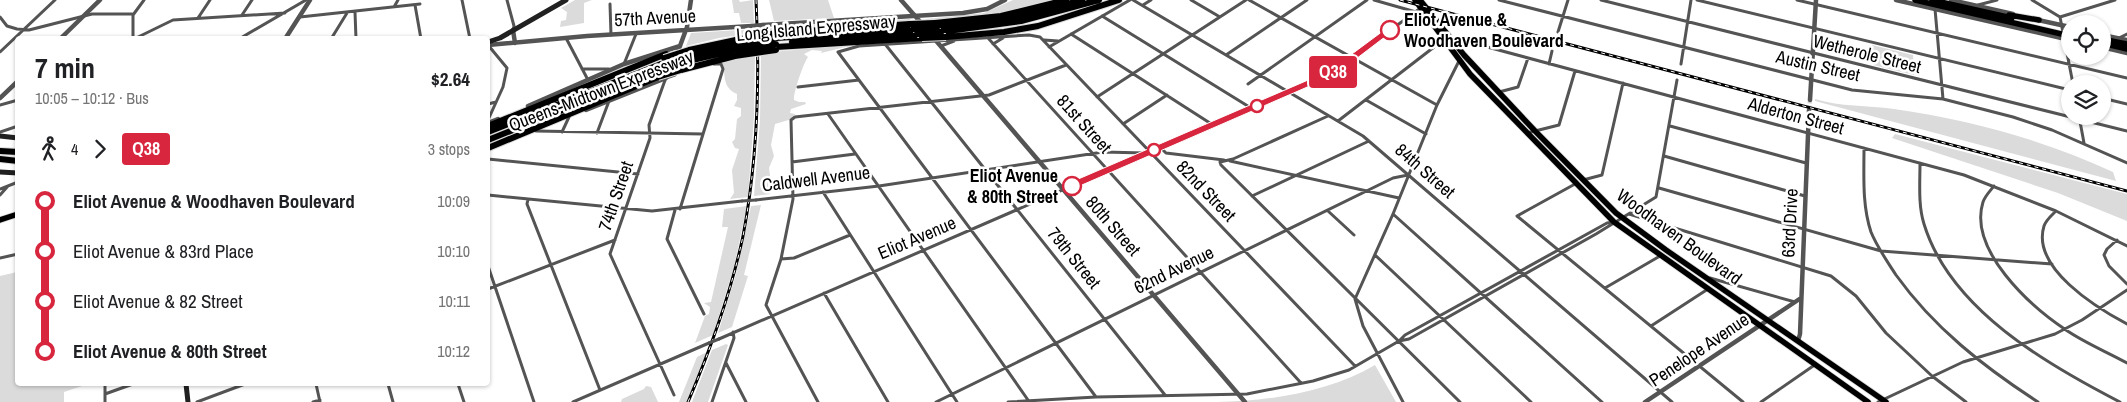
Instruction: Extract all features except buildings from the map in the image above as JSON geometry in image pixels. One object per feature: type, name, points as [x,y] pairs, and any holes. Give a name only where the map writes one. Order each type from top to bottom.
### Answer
[{"type":"highway","points":[[776,42],[850,43],[1001,16],[1066,0]]},
{"type":"highway","name":"Long Island Expressway","points":[[490,131],[664,59],[686,59],[736,47],[776,42],[915,31],[1016,18],[1082,0]]},
{"type":"highway","points":[[981,34],[1044,21],[1078,10],[1099,0]]},
{"type":"highway","name":"Long Island Expressway","points":[[938,27],[986,28],[1026,21],[1099,0]]},
{"type":"highway","points":[[490,148],[686,59],[736,47],[915,31],[946,37],[1012,31],[1045,25],[1119,0]]},
{"type":"highway","points":[[490,122],[534,108],[627,69],[664,59],[686,59],[736,47]]},
{"type":"highway","points":[[490,139],[657,73]]},
{"type":"highway","points":[[0,151],[15,152]]},
{"type":"highway","points":[[0,159],[15,161]]},
{"type":"main road","points":[[490,44],[566,0]]},
{"type":"main road","name":"Woodhaven Boulevard","points":[[1415,0],[1420,9],[1449,41],[1622,218],[1882,401]]},
{"type":"main road","points":[[1422,0],[1434,18]]},
{"type":"main road","name":"Woodhaven Boulevard","points":[[1420,9],[1422,0]]},
{"type":"main road","points":[[1915,0],[2061,32]]},
{"type":"main road","points":[[1932,0],[2039,20]]},
{"type":"main road","points":[[1977,8],[2061,31]]},
{"type":"main road","name":"Woodhaven Boulevard","points":[[1420,9],[1434,18],[1449,41],[1458,60],[1526,134],[1614,222],[1868,402]]},
{"type":"main road","points":[[2111,41],[2127,44]]},
{"type":"main road","points":[[2111,48],[2127,51]]},
{"type":"main road","points":[[0,136],[15,138]]},
{"type":"main road","points":[[0,172],[15,173]]},
{"type":"main road","points":[[0,220],[15,215]]},
{"type":"main road","points":[[186,386],[188,402]]},
{"type":"street","points":[[17,36],[55,0]]},
{"type":"street","points":[[63,36],[100,0]]},
{"type":"street","points":[[133,36],[130,20],[132,14],[144,0]]},
{"type":"street","points":[[198,18],[210,0]]},
{"type":"street","points":[[242,15],[252,0]]},
{"type":"street","points":[[244,36],[306,0]]},
{"type":"street","points":[[287,36],[310,0]]},
{"type":"street","points":[[394,8],[398,0]]},
{"type":"street","points":[[462,0],[469,36]]},
{"type":"street","points":[[508,0],[514,26],[515,44]]},
{"type":"street","name":"74th Street","points":[[674,395],[610,254],[638,174],[650,134],[649,125],[686,30],[691,0]]},
{"type":"street","name":"80th Street","points":[[901,0],[1245,402]]},
{"type":"street","name":"57th Avenue","points":[[490,45],[611,34],[978,11],[1005,0]]},
{"type":"street","points":[[1049,47],[1131,0]]},
{"type":"street","name":"84th Street","points":[[1131,0],[1143,5],[1369,141],[1672,402]]},
{"type":"street","points":[[1143,5],[1151,0]]},
{"type":"street","points":[[1192,0],[1220,17]]},
{"type":"street","points":[[1097,97],[1247,0],[1437,105]]},
{"type":"street","points":[[1226,55],[1307,0]]},
{"type":"street","points":[[1248,84],[1367,0]]},
{"type":"street","points":[[1374,0],[1420,9]]},
{"type":"street","name":"Austin Street","points":[[1499,0],[1852,90],[1943,99],[2013,117],[2084,144],[2127,163]]},
{"type":"street","points":[[1558,32],[1568,0]]},
{"type":"street","name":"Wetherole Street","points":[[1601,0],[2061,114]]},
{"type":"street","points":[[1681,64],[1691,0]]},
{"type":"street","points":[[1697,0],[2061,88]]},
{"type":"street","points":[[1797,0],[1816,2],[2061,62]]},
{"type":"street","points":[[1896,0],[2061,32]]},
{"type":"street","points":[[1951,0],[1977,8],[1997,0]]},
{"type":"street","points":[[2032,0],[2060,17],[2061,22]]},
{"type":"street","points":[[2060,17],[2115,0]]},
{"type":"street","points":[[1810,100],[1816,2]]},
{"type":"street","points":[[299,17],[420,4]]},
{"type":"street","points":[[610,4],[611,34]]},
{"type":"street","points":[[415,5],[420,36]]},
{"type":"street","points":[[296,6],[306,6]]},
{"type":"street","name":"Eliot Avenue","points":[[573,402],[1332,73],[1420,9]]},
{"type":"street","points":[[1935,9],[1943,99]]},
{"type":"street","points":[[333,36],[347,12]]},
{"type":"street","points":[[355,12],[356,36]]},
{"type":"street","points":[[139,36],[173,20],[285,13]]},
{"type":"street","points":[[0,18],[7,26],[24,29],[40,28],[91,14],[132,14]]},
{"type":"street","points":[[1102,16],[1252,108]]},
{"type":"street","points":[[2039,20],[2061,31]]},
{"type":"street","points":[[61,23],[76,23]]},
{"type":"street","points":[[624,64],[636,33]]},
{"type":"street","points":[[1071,34],[1213,125]]},
{"type":"street","points":[[2118,38],[2127,34]]},
{"type":"street","name":"82nd Street","points":[[1005,37],[1037,36],[1043,40],[1148,153],[1355,366]]},
{"type":"street","points":[[1005,37],[854,46],[838,52],[1096,397]]},
{"type":"street","points":[[993,44],[1005,37]]},
{"type":"street","points":[[2111,37],[2127,40]]},
{"type":"street","points":[[0,52],[15,38]]},
{"type":"street","points":[[566,38],[588,80]]},
{"type":"street","name":"81st Street","points":[[988,38],[1302,384]]},
{"type":"street","points":[[941,46],[958,40]]},
{"type":"street","points":[[1043,40],[1058,42]]},
{"type":"street","name":"Alderton Street","points":[[1449,41],[1460,40],[1920,163],[1994,186],[2056,211],[2127,246]]},
{"type":"street","points":[[1338,121],[1438,44],[1449,41]]},
{"type":"street","name":"79th Street","points":[[885,44],[1166,395]]},
{"type":"street","points":[[490,46],[507,67],[503,87],[490,118]]},
{"type":"street","name":"Queens-Midtown Expressway","points":[[490,122],[624,64],[680,46]]},
{"type":"street","points":[[1549,64],[1552,51]]},
{"type":"street","points":[[1403,402],[1363,326],[1355,299],[1437,105],[1458,60],[1464,55]]},
{"type":"street","points":[[1499,92],[1518,87],[1528,58]]},
{"type":"street","name":"Queens-Midtown Expressway","points":[[490,148],[666,78],[709,65],[719,64],[722,65],[722,69],[703,134]]},
{"type":"street","points":[[818,402],[770,316],[766,305],[781,259],[792,196],[791,120],[795,117],[983,95],[1066,65]]},
{"type":"street","points":[[2073,65],[2127,78]]},
{"type":"street","points":[[582,69],[612,69]]},
{"type":"street","points":[[1526,134],[1559,125],[1575,70]]},
{"type":"street","points":[[798,87],[859,80]]},
{"type":"street","points":[[1399,341],[1409,339],[1522,272],[1610,226],[1656,197],[1677,80]]},
{"type":"street","points":[[0,98],[15,83]]},
{"type":"street","points":[[1583,180],[1602,174],[1623,83]]},
{"type":"street","points":[[1123,124],[1167,95]]},
{"type":"street","points":[[1366,100],[1426,134]]},
{"type":"street","points":[[2111,100],[2127,104]]},
{"type":"street","points":[[0,105],[15,101]]},
{"type":"street","points":[[596,133],[609,101]]},
{"type":"street","points":[[490,104],[496,102]]},
{"type":"street","name":"63rd Drive","points":[[1798,341],[1800,334],[1809,110]]},
{"type":"street","points":[[828,114],[1029,401]]},
{"type":"street","points":[[1329,116],[1220,162],[1221,165],[1460,402]]},
{"type":"street","points":[[562,132],[569,118]]},
{"type":"street","points":[[2080,125],[2084,144]]},
{"type":"street","name":"Wetherole Street","points":[[2105,125],[2127,131]]},
{"type":"street","points":[[1670,126],[1806,164]]},
{"type":"street","points":[[0,132],[15,127]]},
{"type":"street","points":[[6,130],[7,137]]},
{"type":"street","points":[[536,131],[703,134],[667,239],[704,314]]},
{"type":"street","points":[[1252,196],[1369,141]]},
{"type":"street","points":[[1160,148],[1166,153],[1185,154],[1226,161],[1399,198]]},
{"type":"street","points":[[1864,148],[1866,211],[1870,230],[1880,251],[1906,290],[1949,335],[1975,358],[2009,384],[2038,402]]},
{"type":"street","name":"Caldwell Avenue","points":[[490,195],[626,209],[678,210],[879,186],[1094,154],[1148,153]]},
{"type":"street","points":[[792,162],[856,154]]},
{"type":"street","points":[[1664,156],[1805,196]]},
{"type":"street","points":[[490,159],[638,174]]},
{"type":"street","points":[[1920,163],[1920,195],[1924,224],[1938,256],[1963,290],[1990,317],[2024,346],[2087,386],[2120,402]]},
{"type":"street","name":"62nd Avenue","points":[[936,402],[1393,178],[1408,175]]},
{"type":"street","points":[[0,188],[15,183]]},
{"type":"street","points":[[1575,184],[1517,216],[1744,402]]},
{"type":"street","points":[[0,195],[8,186]]},
{"type":"street","points":[[1994,186],[1984,200],[1980,216],[1983,237],[1995,260],[2011,282],[2032,303],[2066,329],[2127,362]]},
{"type":"street","points":[[1659,188],[1880,251],[2052,264]]},
{"type":"street","points":[[823,192],[953,393],[956,402]]},
{"type":"street","points":[[528,199],[527,204],[600,390]]},
{"type":"street","points":[[1328,211],[1354,235]]},
{"type":"street","points":[[2056,211],[2044,226],[2042,240],[2052,264],[2063,278],[2082,296],[2100,309],[2127,324]]},
{"type":"street","points":[[1392,214],[1602,402]]},
{"type":"street","points":[[1629,214],[1831,276],[1856,296],[1886,333],[1932,376],[1966,402]]},
{"type":"street","points":[[781,259],[794,258],[850,235]]},
{"type":"street","points":[[490,288],[615,240]]},
{"type":"street","points":[[2117,240],[2107,249],[2104,255],[2109,266],[2127,284]]},
{"type":"street","points":[[0,258],[15,255]]},
{"type":"street","points":[[1375,255],[1531,402]]},
{"type":"street","points":[[1605,288],[1660,256]]},
{"type":"street","points":[[490,272],[534,402]]},
{"type":"street","points":[[1705,277],[1796,302]]},
{"type":"street","points":[[1651,326],[1708,289]]},
{"type":"street","points":[[1882,401],[1932,376],[1975,358],[2024,346],[2066,329],[2127,290]]},
{"type":"street","points":[[824,293],[888,402]]},
{"type":"street","points":[[1008,402],[1096,397],[1246,394],[1302,384],[1349,370],[1399,341],[1405,335],[1483,295]]},
{"type":"street","points":[[1769,320],[1801,298]]},
{"type":"street","name":"Penelope Avenue","points":[[1645,402],[1769,320]]},
{"type":"street","points":[[712,402],[734,338],[733,332]]},
{"type":"street","points":[[726,363],[746,402]]},
{"type":"street","points":[[1761,402],[1816,364]]},
{"type":"street","points":[[105,386],[105,402]]},
{"type":"street","points":[[105,394],[127,386]]},
{"type":"street","points":[[197,402],[240,386]]},
{"type":"street","points":[[313,402],[320,401],[316,386]]},
{"type":"street","points":[[389,386],[393,402]]},
{"type":"street","points":[[459,386],[464,402]]},
{"type":"shaded area","points":[[575,0],[592,0],[584,3],[584,23],[560,27],[561,21],[566,20],[567,12],[561,8]]},
{"type":"shaded area","points":[[732,0],[739,0],[740,2],[753,0],[754,23],[741,23],[739,13],[734,13]]},
{"type":"shaded area","points":[[769,0],[828,0],[834,18],[774,21]]},
{"type":"shaded area","points":[[1013,0],[1057,0],[997,14],[927,21],[926,19],[984,13]]},
{"type":"shaded area","points":[[910,19],[912,22],[761,32],[761,28]]},
{"type":"shaded area","points":[[755,29],[754,33],[719,38],[686,46],[691,33]]},
{"type":"shaded area","points":[[858,44],[821,53],[822,51],[812,50],[804,54],[808,57],[799,78],[794,100],[805,102],[806,104],[791,109],[790,113],[795,114],[792,119],[775,124],[771,145],[774,156],[769,168],[771,183],[766,192],[771,194],[754,196],[760,120],[761,53]]},
{"type":"shaded area","points":[[1872,45],[1913,55],[1914,75],[1873,65]]},
{"type":"shaded area","points":[[755,54],[754,116],[748,197],[730,199],[734,193],[732,170],[739,149],[735,148],[732,142],[735,139],[737,119],[741,116],[741,108],[734,106],[737,94],[728,87],[721,63],[725,59]]},
{"type":"shaded area","points":[[1815,99],[1854,106],[1884,108],[1922,114],[1978,125],[2060,150],[2113,172],[2116,181],[1815,101]]},
{"type":"shaded area","points":[[1895,134],[2127,194],[2127,221],[2058,193],[1892,138]]},
{"type":"shaded area","points":[[761,205],[744,275],[748,276],[732,327],[718,333],[736,274],[751,206]]},
{"type":"shaded area","points":[[747,206],[734,267],[713,335],[695,343],[705,316],[709,314],[710,307],[704,303],[711,302],[728,227],[722,227],[724,209]]},
{"type":"shaded area","points":[[15,272],[15,386],[82,386],[64,392],[64,402],[0,402],[0,276]]},
{"type":"shaded area","points":[[726,344],[728,345],[708,402],[692,402],[712,350]]},
{"type":"shaded area","points":[[707,352],[687,402],[679,402],[697,357]]},
{"type":"shaded area","points":[[1375,365],[1396,402],[1217,402],[1258,400],[1299,393],[1338,382]]},
{"type":"shaded area","points":[[646,386],[651,387],[658,402],[621,402],[622,399],[644,389]]},
{"type":"tunnel","points":[[1809,110],[1810,100]]},
{"type":"railway","points":[[688,402],[705,361],[726,299],[738,257],[748,207],[757,118],[756,0]]},
{"type":"railway","points":[[1400,0],[2127,191]]},
{"type":"bus line","name":"Q38","points":[[1072,186],[1332,73],[1390,30]]},
{"type":"place","name":"Eliot Avenue & Woodhaven Boulevard","points":[[1390,30]]},
{"type":"place","name":"Eliot Avenue & 80th Street","points":[[1072,186]]}]
